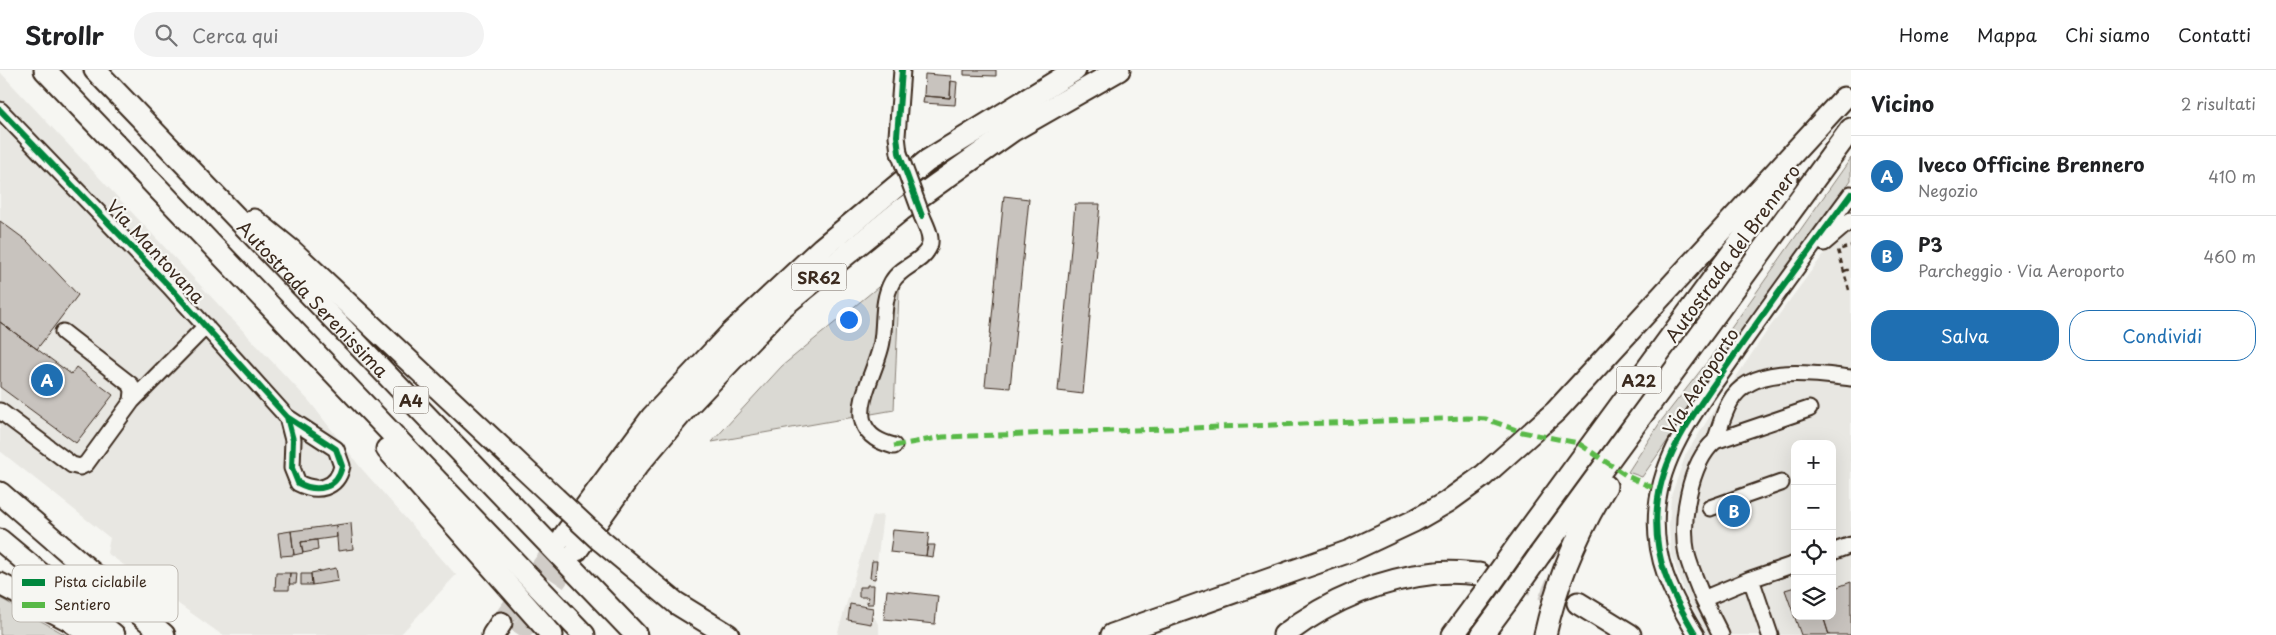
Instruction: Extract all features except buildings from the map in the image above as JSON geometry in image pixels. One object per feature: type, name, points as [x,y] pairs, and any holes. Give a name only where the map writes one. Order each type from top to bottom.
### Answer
[{"type":"highway","name":"Autostrada Serenissima","points":[[45,70],[584,635]]},
{"type":"highway","name":"Autostrada Serenissima","points":[[95,70],[636,635]]},
{"type":"highway","name":"SR62","points":[[1075,70],[927,161],[822,248],[729,335],[652,417],[570,543],[686,407],[782,307],[900,210],[944,178],[1012,131],[1119,70]]},
{"type":"highway","points":[[1112,635],[1350,551],[1414,521],[1447,502],[1483,476],[1556,411],[1847,93]]},
{"type":"highway","name":"Autostrada del Brennero","points":[[1453,635],[1483,581],[1518,545],[1847,93]]},
{"type":"highway","name":"Autostrada del Brennero","points":[[1482,635],[1851,129]]},
{"type":"highway","points":[[186,165],[292,251],[600,540],[676,603],[728,635]]},
{"type":"highway","name":"A4","points":[[267,302],[325,380],[550,633]]},
{"type":"highway","name":"A22","points":[[1545,635],[1553,600],[1568,557],[1591,510],[1667,380]]},
{"type":"highway","points":[[0,493],[83,565]]},
{"type":"highway","points":[[0,540],[30,565]]},
{"type":"highway","points":[[1284,635],[1308,616],[1372,585],[1437,573],[1483,581]]},
{"type":"highway","points":[[0,584],[12,590]]},
{"type":"highway","points":[[1578,602],[1630,635]]},
{"type":"highway","points":[[72,622],[90,635]]},
{"type":"highway","points":[[98,622],[114,635]]},
{"type":"highway","points":[[149,622],[164,635]]},
{"type":"street","points":[[894,446],[872,437],[866,430],[862,420],[862,404],[882,343],[886,295],[892,280],[928,249],[931,240],[900,153],[897,136],[902,70]]},
{"type":"street","name":"Via Mantovana","points":[[0,110],[206,326],[287,417],[336,449],[342,466],[333,484],[327,488],[313,489],[298,483],[292,468],[293,440],[287,417]]},
{"type":"street","name":"Via Aeroporto","points":[[1696,635],[1673,597],[1664,575],[1656,531],[1657,506],[1663,477],[1674,449],[1713,387],[1851,194]]},
{"type":"street","points":[[1797,268],[1837,230],[1851,220]]},
{"type":"street","points":[[0,411],[72,465],[80,467],[86,464],[132,401],[206,326]]},
{"type":"street","points":[[62,332],[131,385],[133,391],[132,401]]},
{"type":"street","points":[[1715,441],[1730,401],[1736,393],[1750,383],[1782,374],[1815,374],[1851,378]]},
{"type":"street","points":[[1721,635],[1703,599],[1687,556],[1684,521],[1699,462],[1707,448],[1715,441],[1809,409]]},
{"type":"street","points":[[1710,508],[1781,483]]},
{"type":"street","points":[[1836,551],[1851,545]]},
{"type":"street","points":[[1703,599],[1751,579],[1791,565]]},
{"type":"street","points":[[1751,579],[1770,635]]},
{"type":"path","points":[[1849,290],[1838,250],[1851,246]]},
{"type":"path","points":[[1844,271],[1851,269]]},
{"type":"shaded area","points":[[0,72],[310,402],[361,468],[456,575],[400,635],[222,635],[178,604],[178,565],[124,565],[107,553],[110,538],[0,451]]},
{"type":"shaded area","points":[[1851,158],[1851,180],[1642,477],[1628,472],[1661,421],[1708,361]]},
{"type":"shaded area","points":[[1851,217],[1851,635],[1707,635],[1686,595],[1671,555],[1669,526],[1671,496],[1686,454],[1767,331]]},
{"type":"shaded area","points":[[900,269],[894,410],[712,442],[782,366]]},
{"type":"shaded area","points":[[883,515],[871,611],[879,626],[879,635],[837,635],[873,516]]},
{"type":"shaded area","points":[[0,598],[12,605],[12,622],[43,622],[66,635],[0,635]]},
{"type":"tunnel","points":[[501,623],[564,536]]},
{"type":"tunnel","points":[[519,635],[577,550]]},
{"type":"tunnel","points":[[1480,574],[1538,587],[1578,603]]},
{"type":"marked path","points":[[894,446],[943,437],[1467,418],[1486,419],[1522,432],[1578,443],[1627,476],[1660,491]]},
{"type":"cycle path","points":[[902,70],[897,136],[899,153],[922,216]]},
{"type":"cycle path","points":[[0,110],[169,286],[287,417],[336,449],[342,466],[336,480],[331,484],[325,487],[312,488],[298,483],[292,468],[293,440],[287,417]]},
{"type":"cycle path","points":[[1696,635],[1671,590],[1657,542],[1657,507],[1660,486],[1667,466],[1675,447],[1697,409],[1776,295],[1851,194]]},
{"type":"place","name":"Iveco Officine Brennero","points":[[47,380]]},
{"type":"place","name":"P3","points":[[1734,511]]}]
